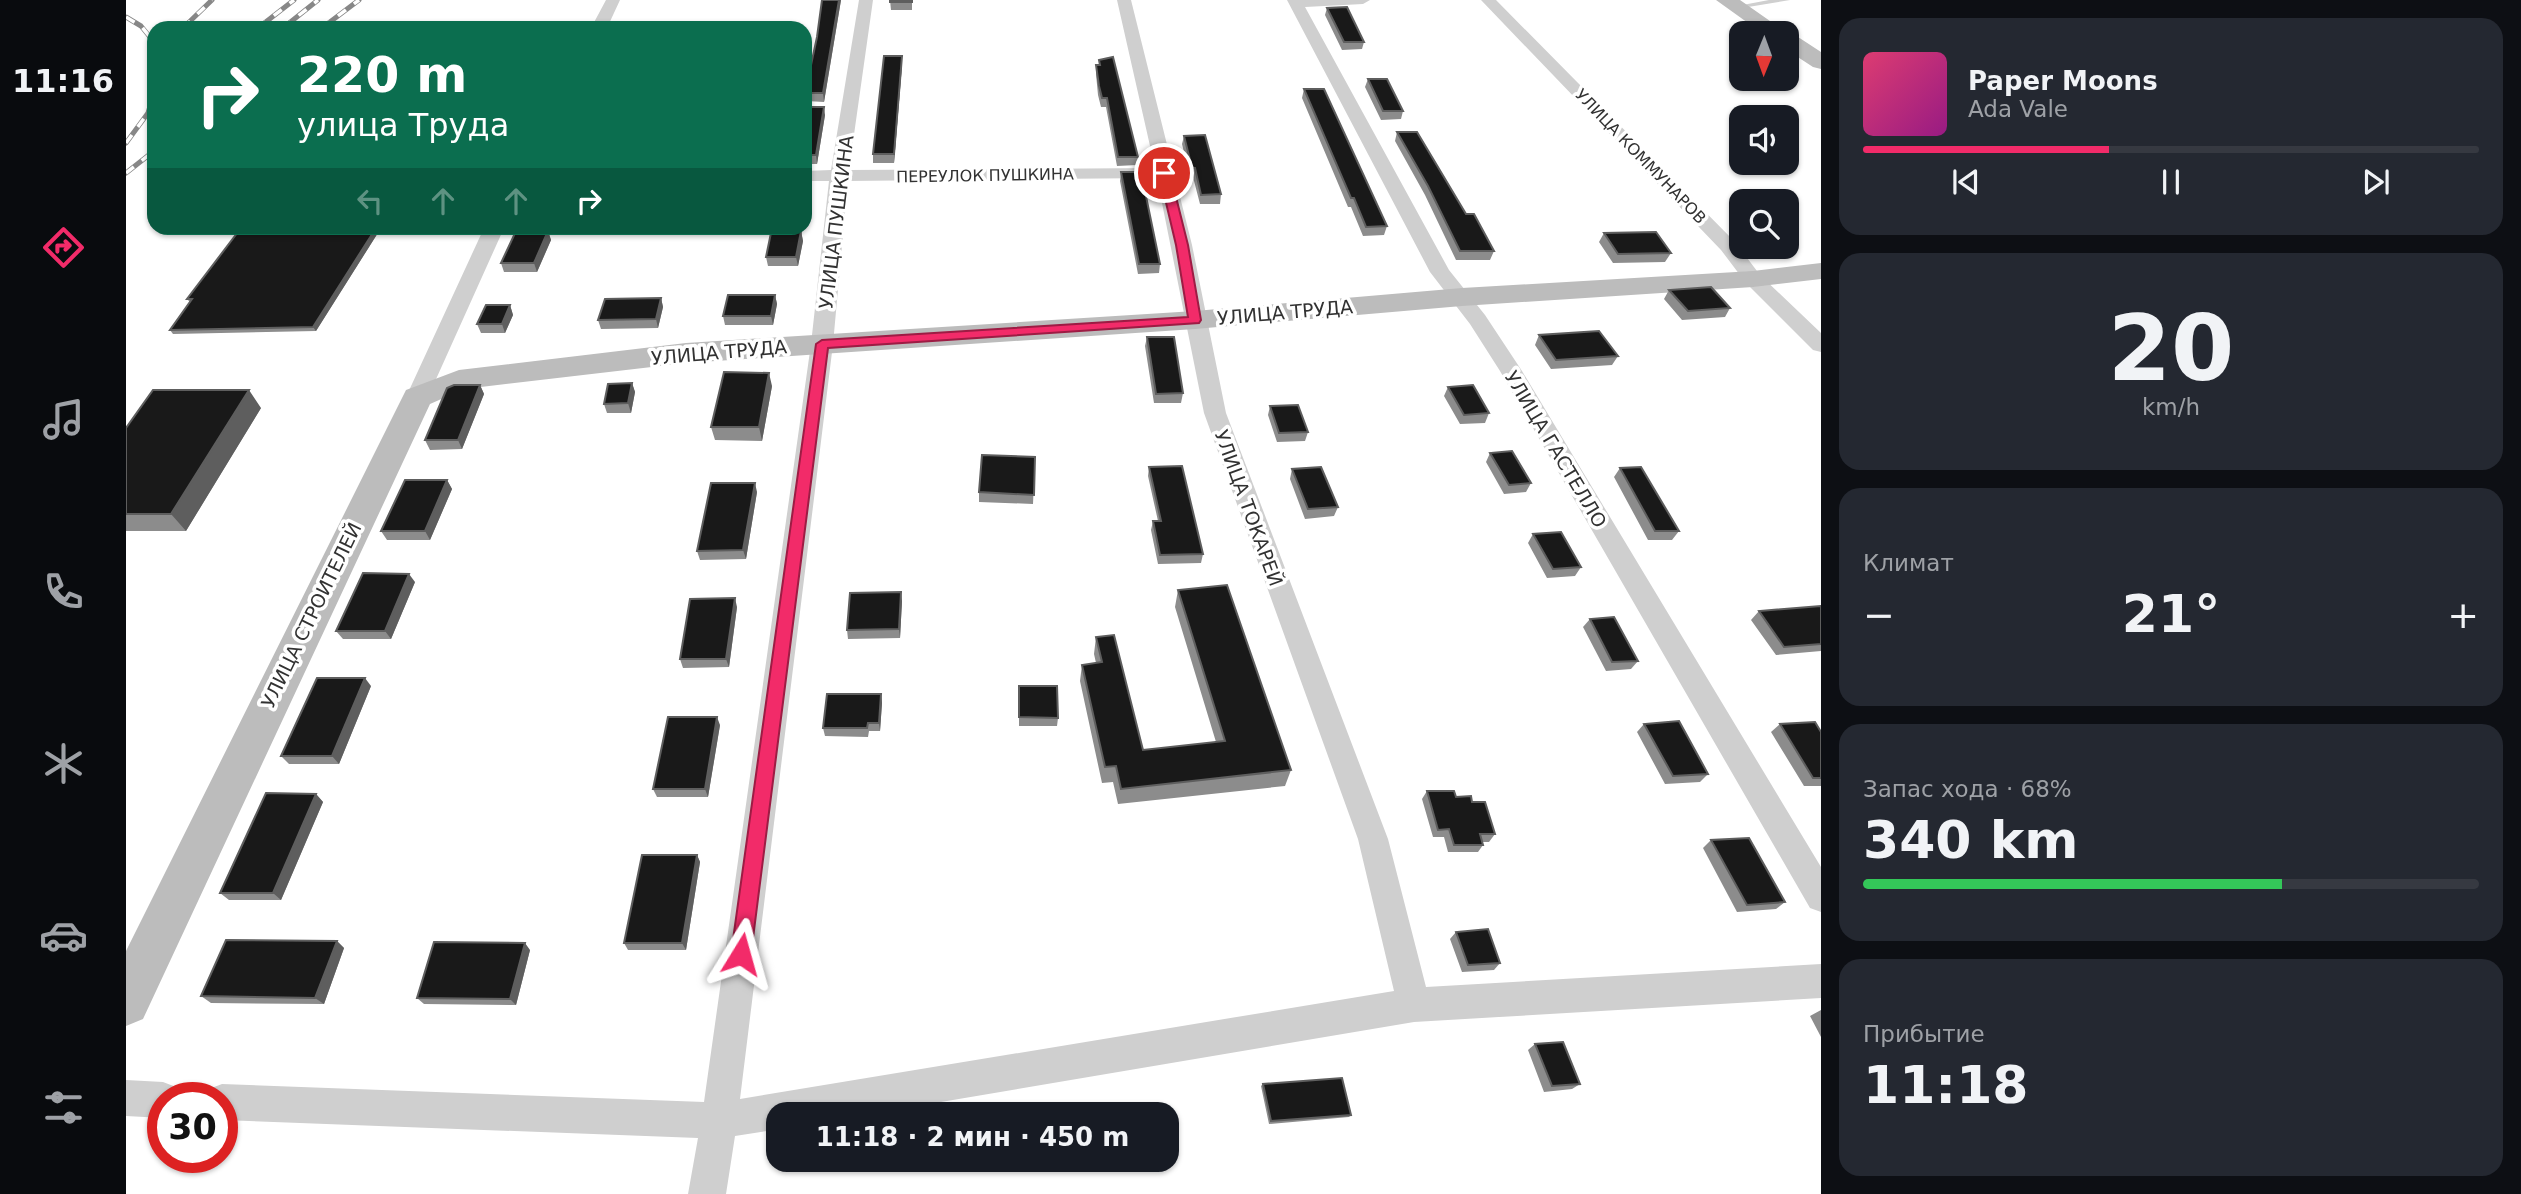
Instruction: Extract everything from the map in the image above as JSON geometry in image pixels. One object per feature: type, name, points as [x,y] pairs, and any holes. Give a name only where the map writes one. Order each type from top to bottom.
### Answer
[{"type":"street","points":[[602,21],[613,0]]},
{"type":"street","name":"УЛИЦА ПУШКИНА","points":[[707,1194],[719,1121],[822,344],[839,177],[866,0]]},
{"type":"street","name":"УЛИЦА ТОКАРЕЙ","points":[[1124,0],[1182,245],[1215,412],[1373,839],[1414,1005]]},
{"type":"street","points":[[1295,1],[1363,0]]},
{"type":"street","name":"УЛИЦА КОММУНАРОВ","points":[[1488,0],[1728,246],[1753,279],[1821,345]]},
{"type":"street","name":"УЛИЦА ГАСТЕЛЛО","points":[[1295,1],[1440,272],[1462,297],[1626,563],[1821,897]]},
{"type":"street","points":[[1731,3],[1758,21]]},
{"type":"street","points":[[1799,48],[1821,62]]},
{"type":"street","name":"ПЕРЕУЛОК ПУШКИНА","points":[[812,176],[1164,173]]},
{"type":"street","name":"УЛИЦА СТРОИТЕЛЕЙ","points":[[126,1002],[491,235]]},
{"type":"street","name":"УЛИЦА ТРУДА","points":[[416,397],[459,380],[686,353],[1195,320],[1462,297],[1753,279],[1821,271]]},
{"type":"street","points":[[238,1103],[719,1121],[1414,1005],[1821,981]]},
{"type":"street","points":[[126,1098],[147,1099]]},
{"type":"lane","points":[[1731,3],[1786,0]]},
{"type":"building","points":[[822,0],[839,0],[823,93],[812,93],[812,60]]},
{"type":"building","points":[[912,0],[912,2],[890,2]]},
{"type":"building","points":[[1347,7],[1364,42],[1344,42],[1327,8]]},
{"type":"building","points":[[884,56],[902,56],[894,154],[873,154]]},
{"type":"building","points":[[1113,57],[1138,157],[1118,157],[1107,98],[1102,98],[1099,86],[1096,65],[1100,65],[1099,60]]},
{"type":"building","points":[[1368,79],[1387,79],[1403,111],[1383,111]]},
{"type":"building","points":[[1304,89],[1324,89],[1387,226],[1366,227]]},
{"type":"building","points":[[812,107],[824,107],[816,155],[812,155]]},
{"type":"building","points":[[1397,132],[1417,132],[1466,214],[1474,214],[1494,251],[1460,251],[1428,186]]},
{"type":"building","points":[[1205,135],[1221,194],[1201,195],[1195,168],[1192,168],[1184,136]]},
{"type":"building","points":[[1121,172],[1141,172],[1160,264],[1139,264]]},
{"type":"building","points":[[1656,232],[1671,253],[1618,254],[1604,233]]},
{"type":"building","points":[[236,235],[372,235],[313,327],[170,330],[192,299],[187,299]]},
{"type":"building","points":[[514,235],[546,235],[534,263],[501,263]]},
{"type":"building","points":[[771,235],[800,235],[796,257],[766,257]]},
{"type":"building","points":[[1711,287],[1730,308],[1688,311],[1669,290]]},
{"type":"building","points":[[728,295],[775,295],[771,316],[723,316]]},
{"type":"building","points":[[661,298],[656,319],[598,320],[605,299]]},
{"type":"building","points":[[486,305],[510,305],[502,324],[477,324]]},
{"type":"building","points":[[1599,331],[1618,356],[1556,360],[1539,335]]},
{"type":"building","points":[[1147,337],[1174,337],[1183,393],[1156,394]]},
{"type":"building","points":[[724,372],[769,373],[759,427],[711,427]]},
{"type":"building","points":[[632,383],[628,403],[604,404],[608,384]]},
{"type":"building","points":[[454,385],[480,385],[458,440],[425,440],[447,388]]},
{"type":"building","points":[[1473,385],[1489,413],[1464,415],[1448,387]]},
{"type":"building","points":[[153,390],[249,390],[171,514],[126,514],[126,428]]},
{"type":"building","points":[[1298,405],[1308,432],[1279,433],[1270,406]]},
{"type":"building","points":[[1512,451],[1531,483],[1509,485],[1490,453]]},
{"type":"building","points":[[982,455],[1035,457],[1034,495],[979,492]]},
{"type":"building","points":[[1182,466],[1203,554],[1160,555],[1153,521],[1161,521],[1149,467]]},
{"type":"building","points":[[1321,467],[1338,507],[1308,509],[1292,469]]},
{"type":"building","points":[[1641,467],[1679,531],[1655,531],[1620,468]]},
{"type":"building","points":[[405,480],[447,480],[425,531],[381,531]]},
{"type":"building","points":[[711,483],[755,483],[743,550],[697,551]]},
{"type":"building","points":[[1561,532],[1581,567],[1553,569],[1533,534]]},
{"type":"building","points":[[363,573],[409,574],[385,631],[336,631]]},
{"type":"building","points":[[1227,585],[1291,770],[1121,789],[1116,766],[1105,767],[1082,665],[1102,662],[1096,637],[1114,635],[1143,750],[1225,741],[1178,590]]},
{"type":"building","points":[[901,592],[899,629],[847,630],[850,593]]},
{"type":"building","points":[[735,598],[726,659],[680,659],[690,599]]},
{"type":"building","points":[[1821,606],[1821,644],[1784,647],[1759,611]]},
{"type":"building","points":[[1614,617],[1638,661],[1612,662],[1590,619]]},
{"type":"building","points":[[317,678],[365,678],[332,756],[281,756]]},
{"type":"building","points":[[1019,686],[1057,686],[1058,718],[1019,717]]},
{"type":"building","points":[[827,694],[881,694],[879,723],[868,723],[867,728],[823,728]]},
{"type":"building","points":[[668,717],[717,717],[705,789],[653,789]]},
{"type":"building","points":[[1679,721],[1708,774],[1673,776],[1644,724]]},
{"type":"building","points":[[1815,722],[1821,732],[1821,778],[1813,778],[1780,724]]},
{"type":"building","points":[[1427,791],[1454,791],[1456,797],[1471,796],[1472,802],[1485,802],[1495,834],[1480,834],[1483,845],[1454,845],[1449,829],[1438,830]]},
{"type":"building","points":[[266,793],[316,794],[273,893],[220,893]]},
{"type":"building","points":[[1749,838],[1785,902],[1747,905],[1711,840]]},
{"type":"building","points":[[642,855],[697,855],[682,943],[624,943]]},
{"type":"building","points":[[1488,929],[1500,963],[1468,965],[1456,932]]},
{"type":"building","points":[[226,940],[337,941],[315,998],[201,996]]},
{"type":"building","points":[[434,942],[525,943],[510,999],[417,998]]},
{"type":"building","points":[[1563,1042],[1580,1084],[1552,1086],[1535,1044]]},
{"type":"building","points":[[1342,1078],[1351,1115],[1271,1121],[1263,1084]]},
{"type":"railway","points":[[190,21],[212,0]]},
{"type":"railway","points":[[267,21],[294,0]]},
{"type":"railway","points":[[292,21],[318,0]]},
{"type":"railway","points":[[331,21],[359,0]]},
{"type":"railway","points":[[126,17],[141,26],[147,33]]},
{"type":"railway","points":[[126,143],[147,114]]},
{"type":"railway","points":[[126,173],[147,156]]},
{"type":"route","points":[[741,954],[822,344],[1195,320],[1182,245],[1164,173]]}]
